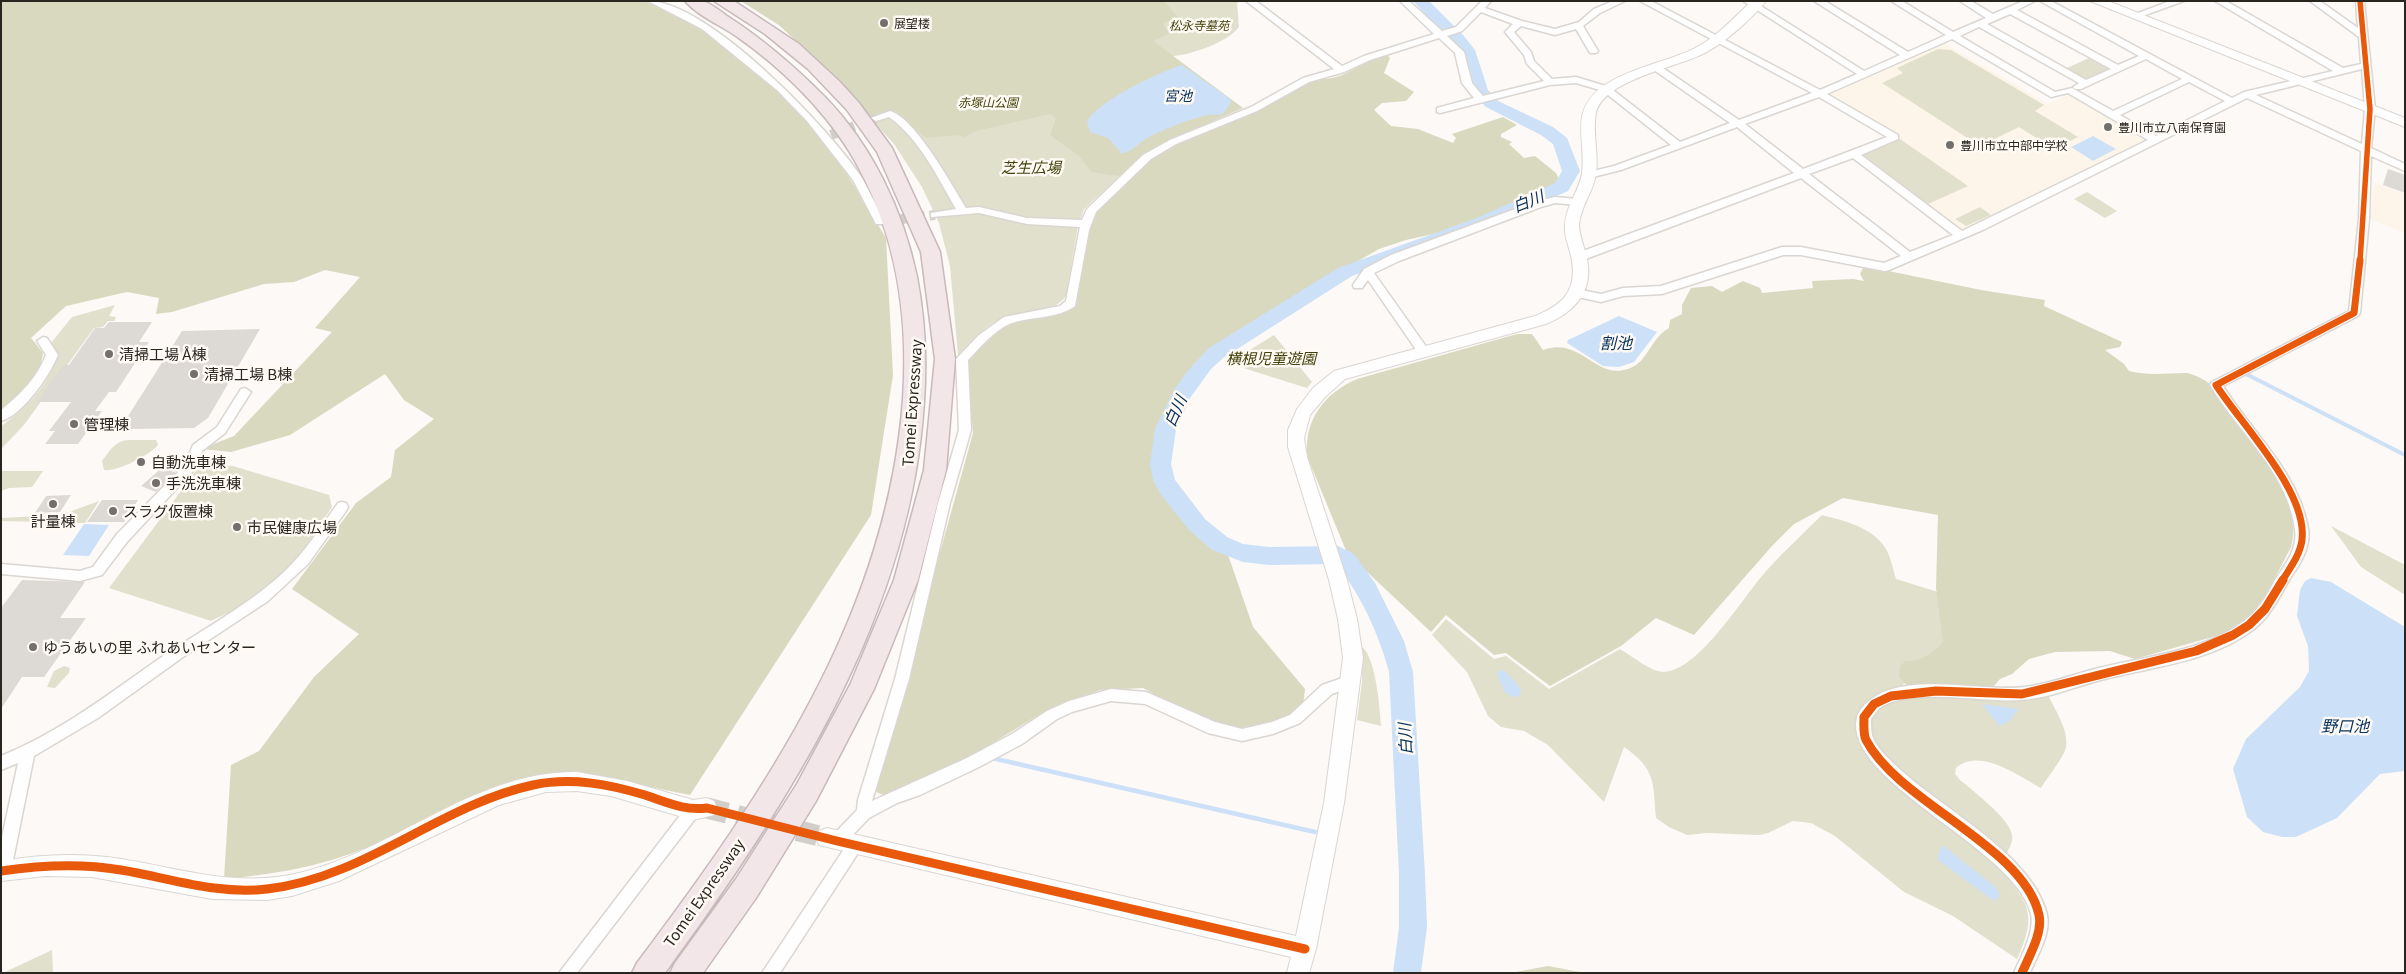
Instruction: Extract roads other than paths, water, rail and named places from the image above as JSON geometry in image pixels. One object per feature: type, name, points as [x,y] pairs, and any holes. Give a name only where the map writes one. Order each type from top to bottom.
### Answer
[{"type":"highway","name":"Tomei Expressway","points":[[647,973],[689,917],[768,799],[807,731],[846,654],[881,569],[896,522],[907,476],[916,378],[916,332],[903,250],[877,183],[858,149],[835,118],[805,85],[743,34],[693,1]]},
{"type":"highway","name":"Tomei Expressway","points":[[685,973],[717,931],[798,806],[836,740],[868,678],[910,571],[933,479],[940,433],[945,349],[941,306],[928,238],[897,168],[873,129],[843,93],[816,66],[784,41],[722,1]]},
{"type":"street","points":[[652,1],[705,27],[780,88],[828,137],[857,180],[880,222]]},
{"type":"street","points":[[1250,1],[1341,70]]},
{"type":"street","points":[[1404,1],[1459,52],[1467,83],[1480,99]]},
{"type":"street","points":[[864,812],[865,800],[902,679],[965,430],[962,359],[984,336],[1000,324],[1008,320],[1063,309],[1071,303],[1086,224],[1091,211],[1137,165],[1162,148],[1254,109],[1306,80],[1341,70],[1368,58],[1459,29],[1487,1]]},
{"type":"street","points":[[1479,9],[1520,23],[1555,32],[1587,21],[1596,11],[1621,1]]},
{"type":"street","points":[[1579,257],[1896,137],[1821,93],[1719,38],[1644,1]]},
{"type":"street","points":[[1818,1],[1907,55]]},
{"type":"street","points":[[1894,1],[2054,95],[2146,56]]},
{"type":"street","points":[[1964,1],[1993,18]]},
{"type":"street","points":[[2044,1],[2231,101]]},
{"type":"street","points":[[2096,1],[2405,123]]},
{"type":"street","points":[[2134,16],[2180,1]]},
{"type":"street","points":[[2219,1],[2341,72]]},
{"type":"street","points":[[2314,1],[2362,35]]},
{"type":"street","points":[[2022,973],[2039,925],[2038,907],[2034,898],[2013,871],[1997,856],[1896,777],[1872,749],[1863,733],[1863,720],[1869,708],[1877,701],[1906,692],[2023,694],[2197,650],[2228,638],[2262,614],[2299,554],[2302,543],[2302,529],[2292,497],[2271,461],[2216,385],[2354,313],[2364,219],[2366,150],[2370,110],[2364,66],[2360,1]]},
{"type":"street","points":[[1589,175],[1617,168],[1821,93],[2026,2]]},
{"type":"street","points":[[1298,973],[1305,949],[1334,803],[1351,681],[1352,638],[1335,569],[1300,458],[1296,433],[1302,413],[1317,392],[1340,375],[1551,316],[1568,305],[1578,293],[1582,280],[1572,224],[1577,202],[1589,175],[1589,113],[1597,97],[1606,89],[1690,56],[1719,38],[1753,3],[1863,74]]},
{"type":"street","points":[[2010,10],[2118,69]]},
{"type":"street","points":[[1520,23],[1509,32],[1528,54],[1530,62],[1550,82]]},
{"type":"street","points":[[1979,23],[2085,83]]},
{"type":"street","points":[[1578,25],[1593,51]]},
{"type":"street","points":[[1578,293],[1601,298],[1623,292],[1662,290],[1782,251],[1801,251],[1885,267],[1962,236],[2247,94],[2364,66]]},
{"type":"street","points":[[1657,68],[1737,124],[1909,257]]},
{"type":"street","points":[[2113,115],[2189,79]]},
{"type":"street","points":[[1440,110],[1550,82],[1576,80],[1606,89],[1678,145]]},
{"type":"street","points":[[2069,90],[2154,139]]},
{"type":"street","points":[[2247,94],[2405,168]]},
{"type":"street","points":[[876,118],[890,114],[900,121],[925,152],[962,211]]},
{"type":"street","points":[[1854,154],[1962,236]]},
{"type":"street","points":[[1358,285],[1368,272],[1395,258],[1538,204],[1555,200],[1577,202]]},
{"type":"street","points":[[935,215],[962,211],[993,212],[1026,221],[1086,224]]},
{"type":"street","points":[[1368,272],[1423,351]]},
{"type":"street","points":[[1,417],[24,398],[46,372],[52,355],[43,341]]},
{"type":"street","points":[[1,570],[80,576],[97,571],[122,538],[190,466],[197,448],[221,430],[245,392]]},
{"type":"street","points":[[1,763],[27,754],[88,719],[151,671],[277,586],[311,551],[342,507]]},
{"type":"street","points":[[770,973],[840,841],[864,812],[893,796],[915,790],[972,763],[1018,739],[1052,715],[1069,707],[1111,695],[1122,694],[1155,700],[1190,719],[1228,733],[1242,735],[1273,728],[1295,719],[1327,689],[1351,681]]},
{"type":"street","points":[[27,754],[2,870],[69,865],[120,870],[210,889],[267,889],[319,878],[482,802],[542,784],[576,782],[608,786],[700,809],[567,973]]},
{"type":"street","points":[[840,841],[1305,949]]},
{"type":"water","name":"宮池","points":[[1182,65],[1230,99],[1231,102],[1225,112],[1219,115],[1203,116],[1167,128],[1124,153],[1121,153],[1108,138],[1090,132],[1087,122],[1103,105],[1130,88]]},
{"type":"water","points":[[2093,136],[2116,149],[2093,161],[2071,147]]},
{"type":"water","name":"割池","points":[[1619,316],[1657,332],[1634,362],[1619,367],[1603,366],[1567,343],[1568,340]]},
{"type":"water","points":[[84,524],[109,525],[89,556],[63,555]]},
{"type":"water","name":"野口池","points":[[2311,578],[2331,582],[2405,627],[2405,771],[2380,774],[2337,818],[2296,837],[2282,837],[2263,832],[2247,817],[2233,769],[2246,739],[2300,687],[2309,671],[2308,646],[2297,616],[2300,590],[2305,581]]},
{"type":"water","points":[[1500,670],[1505,671],[1521,689],[1520,696],[1512,697],[1504,691],[1497,674]]},
{"type":"water","points":[[1982,704],[2019,709],[2008,722],[1999,726]]},
{"type":"water","points":[[1942,845],[1993,885],[2000,894],[1997,900],[1991,899],[1937,859]]},
{"type":"waterway","name":"白川","points":[[1407,973],[1413,927],[1412,875],[1401,672],[1392,641],[1374,608],[1364,583],[1346,560],[1338,555],[1255,555],[1232,550],[1220,544],[1198,525],[1171,494],[1164,480],[1160,464],[1161,447],[1173,411],[1193,378],[1216,353],[1345,272],[1480,223],[1533,200],[1562,187],[1571,171],[1561,142],[1547,131],[1492,104],[1480,92],[1467,50],[1458,38],[1420,1]]},
{"type":"waterway","points":[[2246,374],[2405,455]]},
{"type":"waterway","points":[[992,758],[1315,832]]},
{"type":"tunnel","points":[[831,135],[876,118]]},
{"type":"tunnel","points":[[885,221],[935,215]]},
{"type":"tunnel","points":[[707,808],[827,838]]},
{"type":"place","name":"展望楼","points":[[884,23]]},
{"type":"place","name":"豊川市立八南保育園","points":[[2108,127]]},
{"type":"place","name":"豊川市立中部中学校","points":[[1950,145]]},
{"type":"place","name":"清掃工場 Å棟","points":[[109,354]]},
{"type":"place","name":"清掃工場 B棟","points":[[194,374]]},
{"type":"place","name":"管理棟","points":[[74,424]]},
{"type":"place","name":"自動洗車棟","points":[[141,462]]},
{"type":"place","name":"手洗洗車棟","points":[[156,483]]},
{"type":"place","name":"計量棟","points":[[53,504]]},
{"type":"place","name":"スラグ仮置棟","points":[[113,511]]},
{"type":"place","name":"市民健康広場","points":[[237,527]]},
{"type":"place","name":"ゆうあいの里 ふれあいセンター","points":[[33,647]]},
{"type":"park label","name":"松永寺墓苑","points":[[1199,25]]},
{"type":"park label","name":"赤塚山公園","points":[[988,102]]},
{"type":"park label","name":"芝生広場","points":[[1031,167]]},
{"type":"park label","name":"横根児童遊園","points":[[1271,358]]}]
